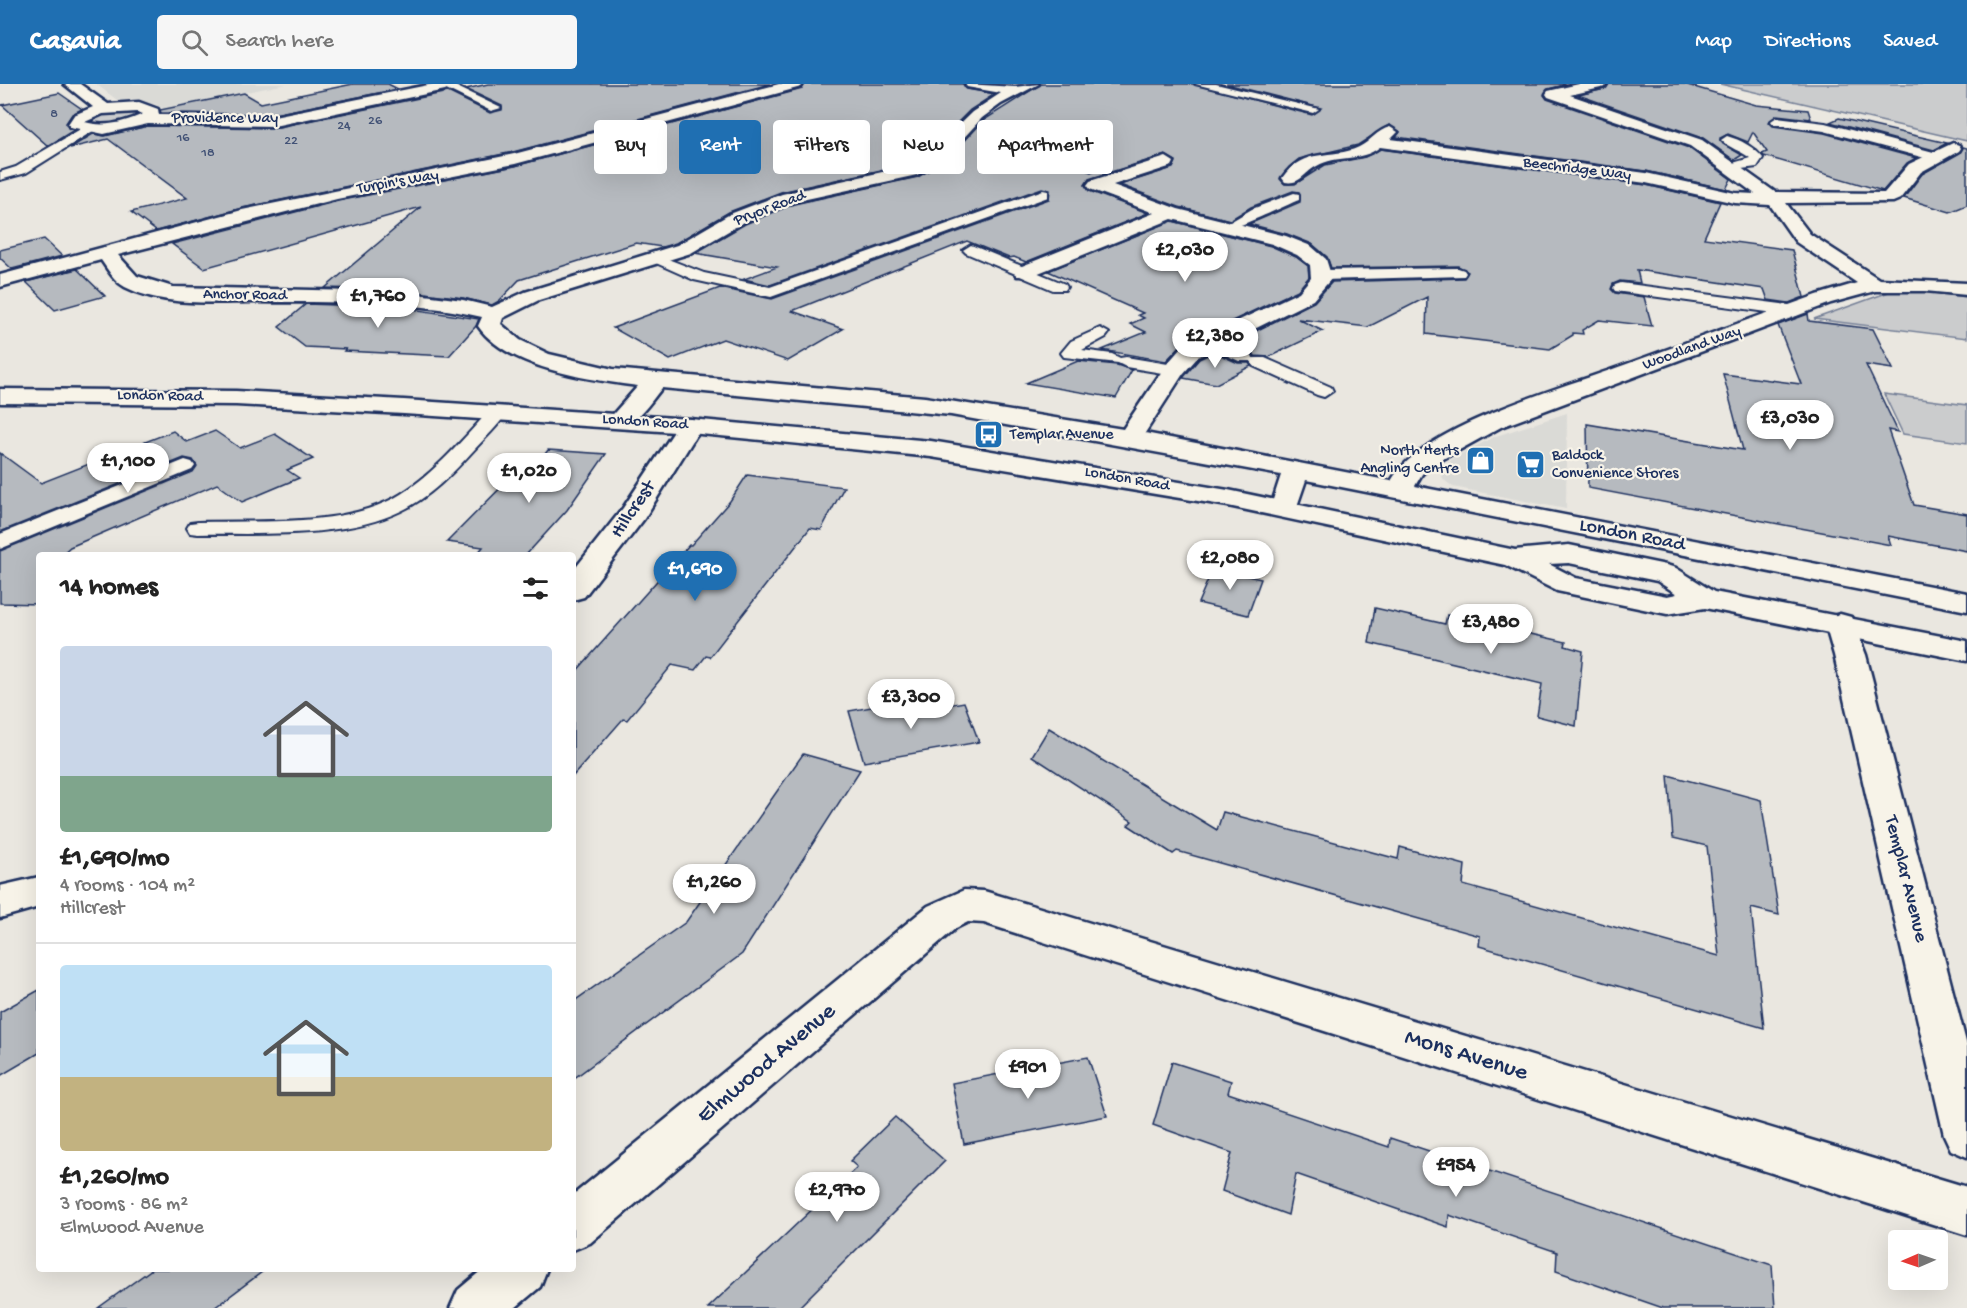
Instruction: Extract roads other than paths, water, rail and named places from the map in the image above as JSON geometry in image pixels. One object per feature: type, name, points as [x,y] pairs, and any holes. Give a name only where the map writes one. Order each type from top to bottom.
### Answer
[{"type":"street","points":[[71,84],[105,109]]},
{"type":"street","name":"Turpin's Way","points":[[0,281],[338,194],[504,162],[796,84]]},
{"type":"street","points":[[972,84],[1023,88]]},
{"type":"street","points":[[1600,84],[1553,94],[1681,136],[1705,148],[1773,198],[1803,238],[1874,285]]},
{"type":"street","name":"Providence Way","points":[[146,119],[153,112],[148,108],[105,109],[76,121],[81,127],[89,128],[113,127],[146,119],[274,121],[444,85]]},
{"type":"street","name":"Pryor Road","points":[[494,314],[532,296],[684,249],[737,218],[788,198],[911,171],[940,153],[976,115],[1023,88]]},
{"type":"street","name":"Beechridge Way","points":[[1291,178],[1311,162],[1354,155],[1384,137],[1646,178],[1736,198],[1773,198]]},
{"type":"street","points":[[1773,198],[1887,198],[1894,195],[1915,168],[1953,148]]},
{"type":"street","points":[[1130,438],[1174,370],[1190,352],[1306,296],[1320,284],[1323,275],[1317,261],[1299,248],[1232,225],[1171,213],[1096,185],[1167,162]]},
{"type":"street","points":[[1024,272],[1171,213]]},
{"type":"street","name":"Anchor Road","points":[[106,253],[124,277],[132,282],[176,293],[412,298],[453,303],[494,314]]},
{"type":"street","name":"Woodland Way","points":[[1400,491],[1401,484],[1424,459],[1453,441],[1492,422],[1796,311],[1874,285],[1925,285],[1967,289]]},
{"type":"street","points":[[494,314],[489,326],[495,332],[516,345],[558,364],[656,381]]},
{"type":"street","points":[[619,421],[656,381]]},
{"type":"street","name":"London Road","points":[[656,381],[926,404],[1130,438],[1967,602]]},
{"type":"street","name":"London Road","points":[[0,396],[236,398],[498,412],[690,426],[931,449],[1050,466],[1284,509],[1514,558],[1567,585],[1667,605],[1705,599],[1967,651]]},
{"type":"street","name":"Hillcrest","points":[[576,587],[634,513],[690,426]]},
{"type":"street","points":[[1284,509],[1296,470]]},
{"type":"street","name":"Templar Avenue","points":[[1840,624],[1853,666],[1967,1135]]},
{"type":"street","points":[[0,902],[36,893]]},
{"type":"street","name":"Mons Avenue","points":[[964,906],[984,907],[1130,951],[1967,1211]]},
{"type":"street","name":"Elmwood Avenue","points":[[576,1223],[942,917],[964,906]]},
{"type":"street","points":[[476,1308],[518,1272]]},
{"type":"lane","points":[[1201,84],[1313,110]]},
{"type":"lane","points":[[1229,90],[1243,84]]},
{"type":"lane","points":[[444,85],[495,108]]},
{"type":"lane","points":[[1777,121],[1825,126],[1936,157]]},
{"type":"lane","points":[[0,177],[21,170],[89,128]]},
{"type":"lane","points":[[1727,140],[1744,147],[1757,158],[1752,164],[1731,168]]},
{"type":"lane","points":[[1113,173],[1121,176]]},
{"type":"lane","points":[[655,259],[700,277],[771,292],[1043,194]]},
{"type":"lane","points":[[1232,225],[1294,196]]},
{"type":"lane","points":[[971,250],[1059,287]]},
{"type":"lane","points":[[1323,275],[1458,273]]},
{"type":"lane","points":[[1621,288],[1796,311]]},
{"type":"lane","points":[[1100,333],[1077,345],[1070,353],[1174,370]]},
{"type":"lane","points":[[1210,341],[1324,391]]},
{"type":"lane","points":[[198,528],[306,524],[356,517],[391,508],[434,479],[498,412]]},
{"type":"lane","points":[[0,543],[184,466]]},
{"type":"place","name":"Templar Avenue","points":[[989,435]]},
{"type":"place","name":"North Herts Angling Centre","points":[[1480,460]]},
{"type":"place","name":"Baldock Convenience Stores","points":[[1531,465]]}]
